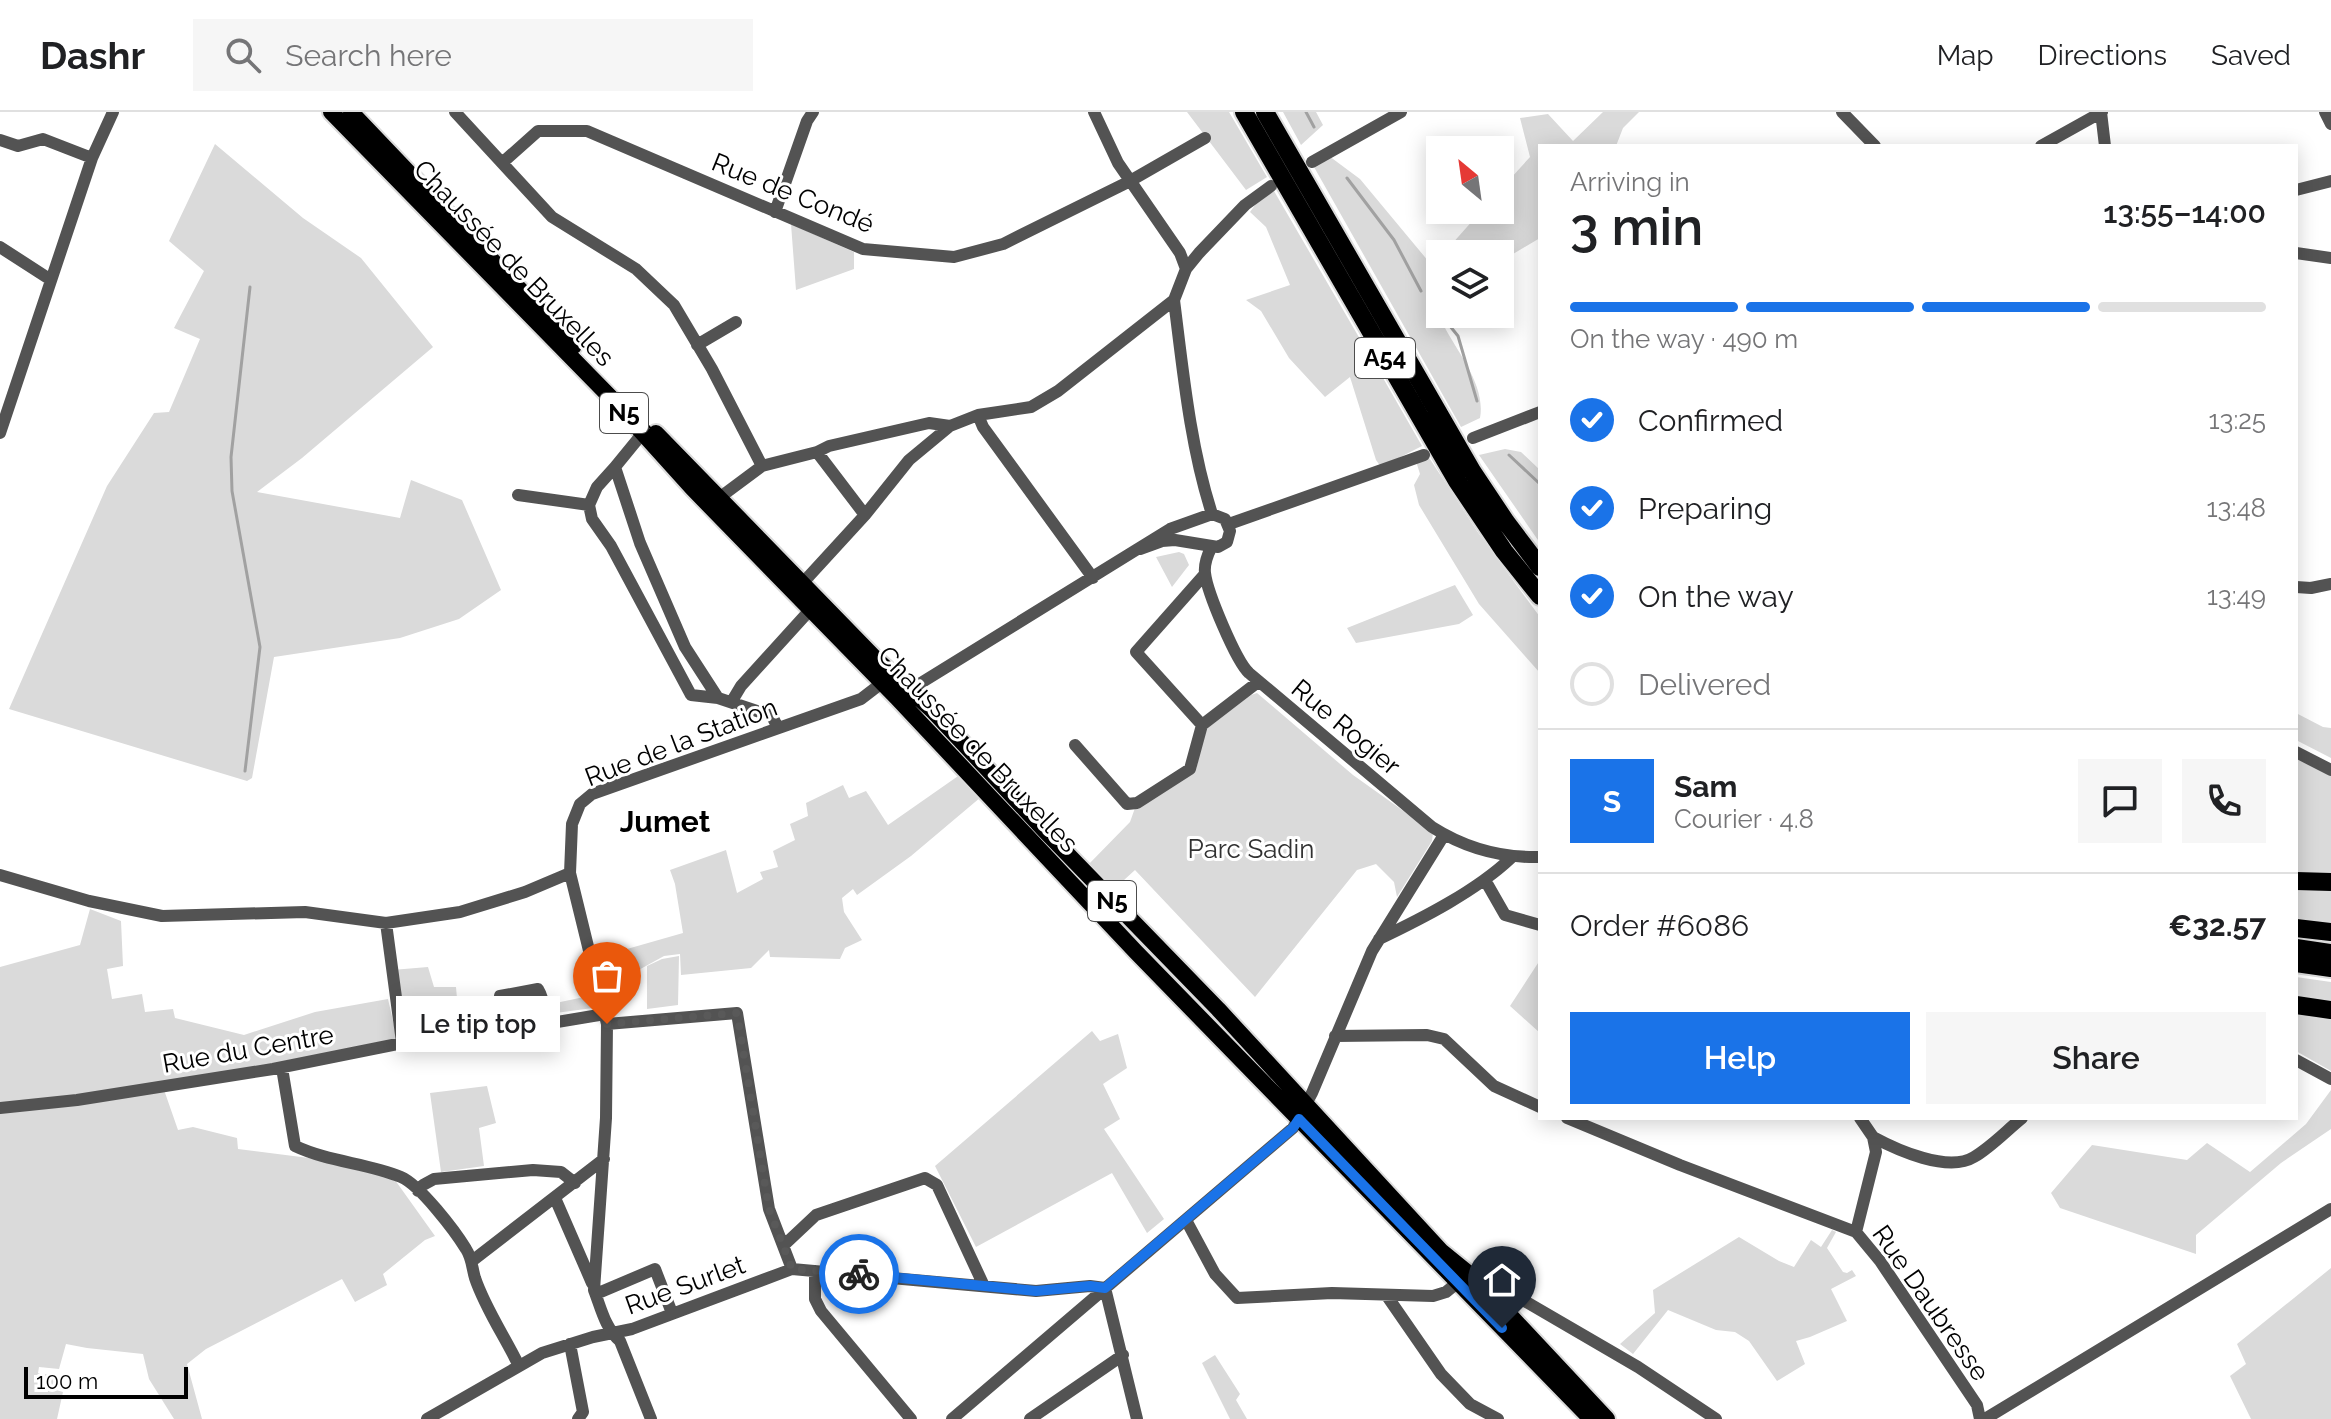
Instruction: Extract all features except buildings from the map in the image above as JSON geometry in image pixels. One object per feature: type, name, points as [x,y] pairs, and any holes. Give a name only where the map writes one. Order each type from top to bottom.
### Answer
[{"type":"highway","name":"A54","points":[[1244,112],[1457,481],[1497,541],[1538,593]]},
{"type":"highway","name":"A54","points":[[1265,112],[1472,471],[1538,564]]},
{"type":"highway","points":[[2298,881],[2331,882]]},
{"type":"highway","points":[[2298,928],[2331,932]]},
{"type":"highway","points":[[2298,948],[2331,953]]},
{"type":"highway","points":[[2298,963],[2331,968]]},
{"type":"highway","points":[[2298,1005],[2331,1010]]},
{"type":"main road","name":"Chaussée de Bruxelles","points":[[331,112],[602,388],[642,434],[969,762],[1463,1279],[1591,1419]]},
{"type":"main road","name":"Chaussée de Bruxelles","points":[[351,112],[719,498],[798,588],[810,610],[888,679]]},
{"type":"main road","name":"Chaussée de Bruxelles","points":[[1463,1279],[1478,1281],[1494,1310],[1607,1419]]},
{"type":"street","points":[[0,433],[92,158],[113,112]]},
{"type":"street","points":[[455,112],[552,217],[636,269],[674,305],[762,466]]},
{"type":"street","points":[[775,212],[807,121],[813,112]]},
{"type":"street","points":[[1094,112],[1130,181],[1180,253],[1186,269]]},
{"type":"street","points":[[1312,162],[1401,112]]},
{"type":"street","points":[[1842,112],[1873,144]]},
{"type":"street","points":[[2045,144],[2101,112],[2105,144]]},
{"type":"street","points":[[2325,112],[2331,124]]},
{"type":"street","name":"Rue de Condé","points":[[502,163],[538,131],[587,131],[863,249],[954,257],[1003,244],[1130,181],[1205,138]]},
{"type":"street","points":[[0,140],[18,146],[43,139],[92,158]]},
{"type":"street","points":[[2298,189],[2331,181]]},
{"type":"street","points":[[1202,725],[1136,652],[1205,574],[1207,546],[1196,531],[1207,517],[1174,300],[1186,269],[1245,205],[1271,186]]},
{"type":"street","points":[[0,247],[51,280]]},
{"type":"street","points":[[2298,253],[2331,258]]},
{"type":"street","points":[[798,588],[865,515],[909,460],[950,426],[978,415],[1031,407],[1094,364],[1174,300]]},
{"type":"street","points":[[697,345],[736,322]]},
{"type":"street","points":[[1473,438],[1538,413]]},
{"type":"street","points":[[978,415],[983,427],[1093,578]]},
{"type":"street","points":[[719,498],[762,466],[829,446],[929,423],[950,426]]},
{"type":"street","points":[[642,434],[597,487],[589,505],[592,519],[625,571],[691,695],[732,701],[772,716],[778,728]]},
{"type":"street","points":[[817,452],[865,515]]},
{"type":"street","points":[[1229,524],[1424,455]]},
{"type":"street","points":[[615,467],[647,560],[685,647],[718,698]]},
{"type":"street","points":[[518,495],[589,505]]},
{"type":"street","points":[[903,694],[1170,529],[1207,517],[1223,517],[1229,524],[1227,542],[1218,547],[1175,540],[1140,549]]},
{"type":"street","points":[[625,571],[647,560]]},
{"type":"street","name":"Rue Rogier","points":[[1205,574],[1232,646],[1243,668],[1258,682],[1444,835],[1511,858],[1538,857]]},
{"type":"street","points":[[2298,588],[2331,584]]},
{"type":"street","points":[[732,701],[741,686],[810,610]]},
{"type":"street","points":[[661,639],[678,631]]},
{"type":"street","name":"Rue de la Station","points":[[651,1419],[620,1341],[612,1334],[595,1292],[604,1159],[606,1019],[570,873],[572,824],[580,804],[592,794],[861,699],[888,679]]},
{"type":"street","points":[[1075,745],[1131,805],[1190,769],[1202,725],[1258,682]]},
{"type":"street","points":[[2298,753],[2331,770]]},
{"type":"street","points":[[952,1419],[1293,1128],[1379,939],[1444,835]]},
{"type":"street","points":[[1379,939],[1485,880],[1511,858]]},
{"type":"street","points":[[0,875],[89,901],[162,916],[305,912],[386,923],[474,909],[570,873]]},
{"type":"street","points":[[1485,880],[1505,915],[1538,924]]},
{"type":"street","points":[[386,923],[402,1042]]},
{"type":"street","points":[[538,989],[545,1024],[543,1031],[509,1036],[502,1023],[500,996],[538,989]]},
{"type":"street","points":[[545,1024],[737,1013],[769,1209],[792,1269]]},
{"type":"street","name":"Rue du Centre","points":[[0,1108],[77,1100],[282,1068],[502,1023]]},
{"type":"street","points":[[1335,1036],[1427,1035],[1444,1039],[1494,1086],[1538,1106]]},
{"type":"street","points":[[2298,1061],[2331,1079]]},
{"type":"street","points":[[282,1068],[295,1146],[405,1178],[466,1248],[475,1278],[519,1366]]},
{"type":"street","name":"Rue Daubresse","points":[[1572,1120],[1856,1232],[1880,1261],[1977,1405],[1983,1419]]},
{"type":"street","points":[[1856,1232],[1876,1152],[1873,1137],[1861,1120]]},
{"type":"street","points":[[1873,1137],[1896,1149],[1944,1162],[1960,1163],[1973,1158],[2020,1120]]},
{"type":"street","points":[[472,1261],[604,1159]]},
{"type":"street","points":[[418,1191],[434,1179],[516,1170],[561,1172],[575,1183]]},
{"type":"street","points":[[783,1246],[816,1215],[925,1178],[937,1185],[984,1286]]},
{"type":"street","points":[[555,1198],[595,1292],[655,1269],[672,1313]]},
{"type":"street","points":[[1983,1419],[2331,1209]]},
{"type":"street","points":[[1186,1220],[1215,1274],[1237,1298],[1332,1293],[1433,1296],[1446,1292],[1463,1279]]},
{"type":"street","name":"Rue Surlet","points":[[427,1419],[542,1353],[612,1334],[792,1269],[1036,1291],[1090,1286],[1105,1288]]},
{"type":"street","points":[[815,1271],[815,1299],[821,1311],[911,1419]]},
{"type":"street","points":[[1105,1288],[1137,1419]]},
{"type":"street","points":[[1387,1296],[1441,1374],[1470,1404],[1498,1419]]},
{"type":"street","points":[[1494,1310],[1516,1296],[1638,1367],[1716,1419]]},
{"type":"street","points":[[570,1344],[583,1412],[578,1419]]},
{"type":"street","points":[[1030,1419],[1123,1355]]},
{"type":"green space","points":[[1187,112],[1229,112],[1267,177],[1246,190]]},
{"type":"green space","points":[[1283,112],[1316,112],[1323,125],[1301,145]]},
{"type":"green space","points":[[1603,112],[1639,112],[1623,128],[1617,144],[1538,144],[1538,239],[1514,253],[1514,240],[1455,240],[1470,224],[1514,224],[1514,175],[1530,157],[1520,118],[1548,114],[1573,141]]},
{"type":"green space","points":[[215,144],[303,218],[361,258],[433,347],[257,492],[400,518],[411,480],[462,500],[501,590],[459,619],[400,638],[274,657],[252,778],[247,781],[9,709],[107,486],[154,413],[169,412],[200,339],[174,328],[204,271],[169,241]]},
{"type":"green space","points":[[1329,156],[1360,179],[1426,258],[1426,328],[1445,328],[1475,382],[1481,406],[1480,418],[1461,427],[1314,167]]},
{"type":"green space","points":[[1274,191],[1371,358],[1369,361],[1375,364],[1422,446],[1381,467],[1376,460],[1350,377],[1325,397],[1289,358],[1261,311],[1246,300],[1290,285],[1266,227],[1250,212],[1258,201]]},
{"type":"green space","points":[[791,224],[854,252],[854,269],[796,290]]},
{"type":"green space","points":[[1505,449],[1521,452],[1538,468],[1538,540],[1479,455]]},
{"type":"green space","points":[[1428,456],[1477,531],[1538,614],[1538,671],[1479,604],[1419,505],[1414,485],[1420,474],[1415,458]]},
{"type":"green space","points":[[1179,552],[1184,554],[1189,565],[1172,587],[1156,557]]},
{"type":"green space","points":[[1455,585],[1473,615],[1459,624],[1356,643],[1347,628]]},
{"type":"green space","name":"Parc Sadin","points":[[1257,693],[1353,775],[1433,832],[1432,841],[1397,897],[1394,882],[1376,864],[1357,870],[1255,997],[1135,870],[1112,891],[1088,865],[1130,822],[1135,808],[1196,770],[1205,730]]},
{"type":"green space","points":[[2298,714],[2331,728],[2331,758],[2298,741]]},
{"type":"green space","points":[[2298,754],[2331,772],[2331,872],[2298,871]]},
{"type":"green space","points":[[961,774],[981,797],[911,856],[857,895],[853,889],[842,898],[844,912],[862,940],[845,948],[840,959],[770,957],[769,950],[751,968],[681,975],[680,954],[664,956],[606,988],[599,957],[683,933],[670,870],[726,850],[737,893],[763,879],[760,872],[778,867],[773,851],[795,840],[790,824],[808,816],[806,803],[843,785],[849,798],[866,791],[888,825]]},
{"type":"green space","points":[[2298,885],[2331,887],[2331,923],[2298,919]]},
{"type":"green space","points":[[90,909],[121,921],[123,966],[107,969],[112,999],[142,994],[145,1012],[173,1009],[175,1018],[244,1035],[315,1012],[388,999],[398,1043],[163,1087],[178,1130],[193,1127],[237,1138],[238,1149],[390,1173],[435,1236],[425,1240],[383,1274],[387,1285],[355,1302],[342,1279],[206,1349],[187,1364],[202,1419],[174,1419],[149,1379],[143,1354],[66,1344],[59,1369],[39,1367],[38,1373],[58,1376],[56,1390],[63,1392],[57,1419],[0,1419],[0,967],[80,945]]},
{"type":"green space","points":[[679,956],[678,1005],[647,1009],[647,966]]},
{"type":"green space","points":[[1538,963],[1538,1031],[1510,1006]]},
{"type":"green space","points":[[428,967],[434,987],[456,987],[458,1010],[482,1009],[487,1026],[402,1042],[392,970]]},
{"type":"green space","points":[[2298,977],[2331,982],[2331,1000],[2298,994]]},
{"type":"green space","points":[[589,996],[593,1008],[548,1014],[546,1005]]},
{"type":"green space","points":[[2298,1014],[2331,1018],[2331,1071],[2298,1052]]},
{"type":"green space","points":[[1092,1031],[1100,1041],[1118,1034],[1127,1068],[1103,1084],[1120,1119],[1104,1129],[1164,1219],[1147,1233],[1112,1173],[976,1247],[935,1166]]},
{"type":"green space","points":[[487,1086],[496,1123],[479,1128],[484,1166],[441,1172],[430,1093]]},
{"type":"green space","points":[[2331,1090],[2331,1129],[2281,1163],[2196,1235],[2196,1254],[2060,1208],[2051,1193],[2092,1145],[2187,1160],[2207,1143],[2250,1172],[2306,1124]]},
{"type":"green space","points":[[1832,1230],[1836,1232],[1827,1248],[1843,1272],[1852,1270],[1856,1276],[1831,1289],[1847,1321],[1796,1341],[1805,1364],[1777,1381],[1749,1341],[1735,1332],[1716,1330],[1668,1310],[1633,1354],[1620,1344],[1655,1313],[1653,1290],[1739,1237],[1794,1267],[1811,1240],[1821,1247]]},
{"type":"green space","points":[[2331,1268],[2331,1419],[2251,1419],[2230,1376],[2246,1364],[2237,1344]]},
{"type":"green space","points":[[1215,1355],[1240,1394],[1236,1400],[1247,1419],[1230,1419],[1202,1363]]},
{"type":"waterway","points":[[1306,112],[1314,127]]},
{"type":"waterway","points":[[1347,178],[1394,240],[1421,291]]},
{"type":"waterway","points":[[245,771],[260,647],[232,491],[231,457],[250,287]]},
{"type":"waterway","points":[[1452,328],[1458,336],[1477,401]]},
{"type":"waterway","points":[[1509,455],[1538,482]]},
{"type":"tram line","points":[[340,112],[794,574],[1601,1419]]},
{"type":"way so far","points":[[607,1024],[737,1013],[769,1209],[792,1269],[859,1274]]},
{"type":"place","name":"Le tip top","points":[[607,1024]]},
{"type":"district","name":"Jumet","points":[[665,822]]},
{"type":"route","points":[[859,1274],[1036,1291],[1090,1286],[1105,1288],[1293,1128],[1299,1119],[1502,1328]]}]
